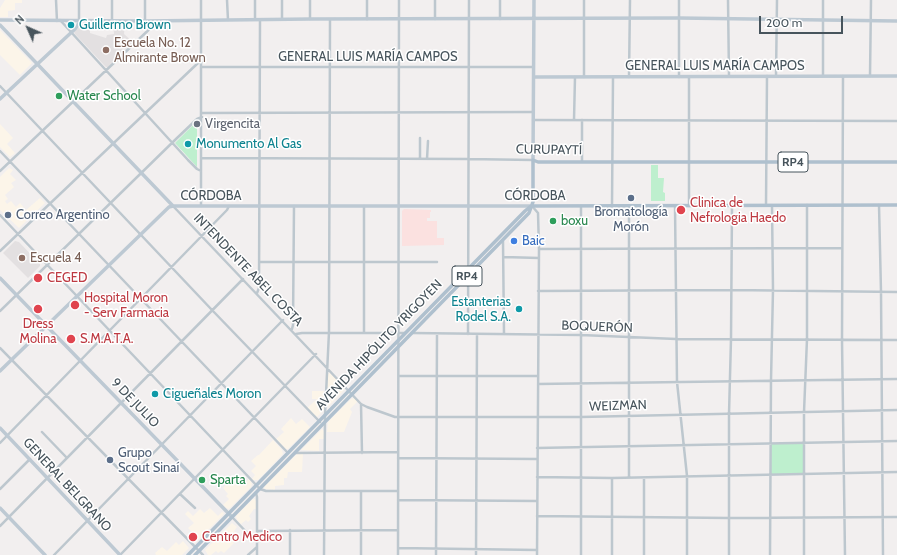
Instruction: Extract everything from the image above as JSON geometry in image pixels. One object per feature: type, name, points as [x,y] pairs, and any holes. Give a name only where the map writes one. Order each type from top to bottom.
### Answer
[{"type":"main road","name":"CURUPAYTÍ","points":[[533,160],[538,162],[897,162]]},
{"type":"main road","points":[[532,206],[533,160]]},
{"type":"main road","name":"CÓRDOBA","points":[[532,206],[897,205]]},
{"type":"main road","name":"AVENIDA HIPÓLITO YRIGOYEN","points":[[195,555],[324,425],[399,345],[503,240],[529,213],[532,206]]},
{"type":"main road","name":"AVENIDA HIPÓLITO YRIGOYEN","points":[[188,555],[468,268],[525,211],[532,206]]},
{"type":"street","points":[[56,0],[58,20],[172,143],[197,169],[201,171]]},
{"type":"street","points":[[0,99],[77,26],[79,21],[79,0]]},
{"type":"street","points":[[112,0],[112,21]]},
{"type":"street","points":[[145,0],[145,21]]},
{"type":"street","points":[[201,0],[201,206]]},
{"type":"street","points":[[228,0],[228,20]]},
{"type":"street","points":[[255,0],[255,20]]},
{"type":"street","points":[[282,0],[282,20]]},
{"type":"street","points":[[310,0],[310,19]]},
{"type":"street","points":[[367,0],[368,19]]},
{"type":"street","points":[[398,555],[399,0]]},
{"type":"street","points":[[435,0],[435,20]]},
{"type":"street","points":[[468,334],[469,0]]},
{"type":"street","points":[[500,0],[500,20]]},
{"type":"street","points":[[533,160],[534,0]]},
{"type":"street","points":[[584,0],[584,77]]},
{"type":"street","points":[[629,77],[630,0]]},
{"type":"street","points":[[678,77],[679,0]]},
{"type":"street","points":[[728,0],[728,76]]},
{"type":"street","points":[[776,76],[777,0]]},
{"type":"street","points":[[823,0],[823,76]]},
{"type":"street","points":[[870,76],[871,0]]},
{"type":"street","points":[[0,20],[500,20],[679,18],[728,20],[897,21]]},
{"type":"street","points":[[257,293],[259,288],[260,206],[260,20]]},
{"type":"street","points":[[324,555],[324,425],[329,332],[330,20]]},
{"type":"street","points":[[0,172],[158,21]]},
{"type":"street","name":"INTENDENTE ABEL COSTA","points":[[0,26],[74,101],[141,173],[316,354],[348,390]]},
{"type":"street","points":[[0,251],[198,63],[202,62]]},
{"type":"street","name":"GENERAL LUIS MARÍA CAMPOS","points":[[202,67],[534,67]]},
{"type":"street","points":[[766,206],[767,76]]},
{"type":"street","points":[[843,76],[842,340],[845,555]]},
{"type":"street","name":"GENERAL LUIS MARÍA CAMPOS","points":[[534,77],[897,76]]},
{"type":"street","points":[[574,120],[575,77]]},
{"type":"street","points":[[612,206],[613,77]]},
{"type":"street","points":[[689,77],[689,206]]},
{"type":"street","points":[[0,86],[284,386],[324,425]]},
{"type":"street","points":[[202,113],[533,112]]},
{"type":"street","points":[[0,311],[172,143],[197,119],[202,117]]},
{"type":"street","points":[[533,120],[897,121]]},
{"type":"street","points":[[582,120],[582,161]]},
{"type":"street","points":[[420,138],[420,159]]},
{"type":"street","points":[[427,159],[428,141]]},
{"type":"street","points":[[0,151],[287,453],[398,452]]},
{"type":"street","name":"CURUPAYTÍ","points":[[202,158],[533,160]]},
{"type":"street","points":[[770,555],[773,290],[772,205]]},
{"type":"street","points":[[804,555],[804,412],[807,339],[808,205]]},
{"type":"street","points":[[879,205],[883,555]]},
{"type":"street","points":[[0,372],[169,207],[173,206]]},
{"type":"street","name":"CÓRDOBA","points":[[173,206],[532,206]]},
{"type":"street","points":[[0,443],[202,236],[229,206]]},
{"type":"street","points":[[292,329],[294,206]]},
{"type":"street","points":[[364,206],[364,332]]},
{"type":"street","points":[[532,206],[538,213],[539,249],[537,555]]},
{"type":"street","points":[[580,555],[581,206]]},
{"type":"street","points":[[629,477],[630,206]]},
{"type":"street","points":[[675,206],[676,339],[678,382],[687,476],[687,555]]},
{"type":"street","points":[[729,555],[729,381],[732,290],[732,206]]},
{"type":"street","points":[[0,215],[260,489],[266,491],[324,492],[398,491]]},
{"type":"street","points":[[503,240],[504,334]]},
{"type":"street","points":[[539,249],[842,248]]},
{"type":"street","points":[[504,257],[538,258]]},
{"type":"street","points":[[259,262],[437,262]]},
{"type":"street","name":"9 DE JULIO","points":[[0,278],[195,478],[228,514],[252,538],[257,540]]},
{"type":"street","points":[[0,526],[243,279]]},
{"type":"street","points":[[538,291],[773,290],[897,292]]},
{"type":"street","points":[[54,555],[283,320]]},
{"type":"street","name":"BOQUERÓN","points":[[296,334],[302,332],[405,332],[676,339],[897,340]]},
{"type":"street","points":[[436,555],[437,334]]},
{"type":"street","points":[[476,555],[477,334]]},
{"type":"street","points":[[0,348],[203,555]]},
{"type":"street","points":[[120,555],[316,354]]},
{"type":"street","points":[[399,376],[538,376]]},
{"type":"street","points":[[538,384],[629,384],[771,380],[897,380]]},
{"type":"street","name":"WEIZMAN","points":[[348,390],[361,404],[398,418],[581,417],[897,410]]},
{"type":"street","points":[[361,404],[362,453]]},
{"type":"street","name":"GENERAL BELGRANO","points":[[0,428],[120,555]]},
{"type":"street","points":[[42,432],[67,458]]},
{"type":"street","points":[[537,448],[897,441]]},
{"type":"street","points":[[398,458],[537,459]]},
{"type":"street","points":[[0,489],[30,459]]},
{"type":"street","points":[[537,478],[612,478],[897,472]]},
{"type":"street","points":[[644,477],[644,555]]},
{"type":"street","points":[[612,478],[612,555]]},
{"type":"street","points":[[361,492],[361,555]]},
{"type":"street","points":[[256,493],[258,531],[257,555]]},
{"type":"street","points":[[180,494],[195,508]]},
{"type":"street","points":[[398,500],[537,501]]},
{"type":"street","points":[[0,508],[46,555]]},
{"type":"street","points":[[537,516],[644,518],[897,517]]},
{"type":"street","points":[[290,530],[290,555]]},
{"type":"street","points":[[258,531],[398,530]]},
{"type":"street","points":[[248,555],[257,547]]},
{"type":"street","points":[[398,548],[537,550]]},
{"type":"shaded area","points":[[5,0],[22,0],[22,3],[15,3],[15,10],[8,11],[8,17],[0,17],[0,8]]},
{"type":"shaded area","points":[[90,22],[90,33],[106,38],[107,35],[114,34],[113,22],[125,22],[124,34],[133,42],[108,67],[104,65],[74,32],[84,23]]},
{"type":"shaded area","points":[[0,30],[32,63],[20,75],[0,55]]},
{"type":"shaded area","points":[[0,124],[13,138],[7,144],[15,153],[10,157],[0,147]]},
{"type":"shaded area","points":[[9,168],[13,170],[10,174],[16,180],[11,183],[14,187],[5,195],[8,199],[5,201],[7,204],[11,201],[16,207],[20,203],[26,210],[40,198],[45,203],[19,228],[0,210],[0,177]]},
{"type":"shaded area","points":[[404,209],[431,210],[430,218],[427,218],[427,221],[437,221],[437,238],[444,238],[444,245],[402,246],[402,211]]},
{"type":"shaded area","name":"Escuela 4","points":[[15,241],[19,242],[40,264],[40,266],[28,278],[3,253]]},
{"type":"shaded area","points":[[330,373],[344,387],[344,390],[328,407],[327,378],[328,374]]},
{"type":"shaded area","points":[[312,391],[324,391],[324,410],[317,417],[307,408],[317,399],[312,399]]},
{"type":"shaded area","points":[[354,398],[358,401],[350,409],[352,412],[344,432],[327,432],[328,422],[351,399]]},
{"type":"shaded area","points":[[291,418],[296,424],[302,419],[310,427],[288,449],[286,449],[276,439],[284,432],[281,429]]},
{"type":"shaded area","points":[[322,429],[324,431],[324,439],[319,439],[319,451],[301,450]]},
{"type":"shaded area","points":[[273,440],[282,450],[283,454],[258,480],[253,480],[252,479],[255,475],[251,471],[256,466],[251,461]]},
{"type":"shaded area","points":[[297,454],[303,454],[302,472],[288,472],[287,478],[284,478],[284,485],[275,486],[275,490],[265,489],[264,487]]},
{"type":"shaded area","points":[[249,479],[252,484],[251,487],[229,509],[226,508],[223,505],[229,499],[226,496],[228,494],[223,488],[231,480],[236,485],[241,481],[244,484]]},
{"type":"shaded area","points":[[253,499],[256,501],[256,509],[254,509],[249,516],[251,519],[248,522],[246,520],[241,524],[237,520],[236,516]]},
{"type":"shaded area","points":[[210,508],[218,516],[222,512],[224,513],[195,543],[188,537],[192,532],[188,528],[194,523],[185,514],[188,511],[193,516],[200,509],[204,513]]},
{"type":"shaded area","points":[[232,523],[237,527],[234,531],[237,535],[232,540],[234,543],[224,553],[221,551],[218,553],[216,551],[211,555],[208,555],[205,550]]},
{"type":"shaded area","points":[[183,541],[189,548],[182,555],[156,555],[155,553],[162,547],[167,551],[176,542],[179,545]]},
{"type":"green space","points":[[197,121],[197,167],[175,143]]},
{"type":"green space","points":[[651,165],[658,165],[658,178],[664,178],[663,192],[665,193],[665,201],[651,201]]},
{"type":"green space","points":[[771,443],[804,443],[804,473],[771,475]]},
{"type":"place","name":"Guillermo Brown","points":[[71,25]]},
{"type":"place","name":"Escuela No. 12 Almirante Brown","points":[[106,50]]},
{"type":"place","name":"Water School","points":[[59,96]]},
{"type":"place","name":"Virgencita","points":[[197,124]]},
{"type":"place","name":"Monumento Al Gas","points":[[188,144]]},
{"type":"place","name":"Bromatología Morón","points":[[631,198]]},
{"type":"place","name":"Clinica de Nefrologia Haedo","points":[[681,210]]},
{"type":"place","name":"Correo Argentino","points":[[8,215]]},
{"type":"place","name":"boxu","points":[[553,221]]},
{"type":"place","name":"Baic","points":[[514,241]]},
{"type":"place","name":"Escuela 4","points":[[22,258]]},
{"type":"place","name":"CEGED","points":[[38,278]]},
{"type":"place","name":"Hospital Moron - Serv Farmacia","points":[[75,305]]},
{"type":"place","name":"Dress Molina","points":[[38,309]]},
{"type":"place","name":"Estanterias Rodel S.A.","points":[[519,309]]},
{"type":"place","name":"S.M.A.T.A.","points":[[71,339]]},
{"type":"place","name":"Cigueñales Moron","points":[[155,394]]},
{"type":"place","name":"Grupo Scout Sinaí","points":[[110,460]]},
{"type":"place","name":"Sparta","points":[[202,480]]},
{"type":"place","name":"Centro Medico","points":[[193,537]]}]
